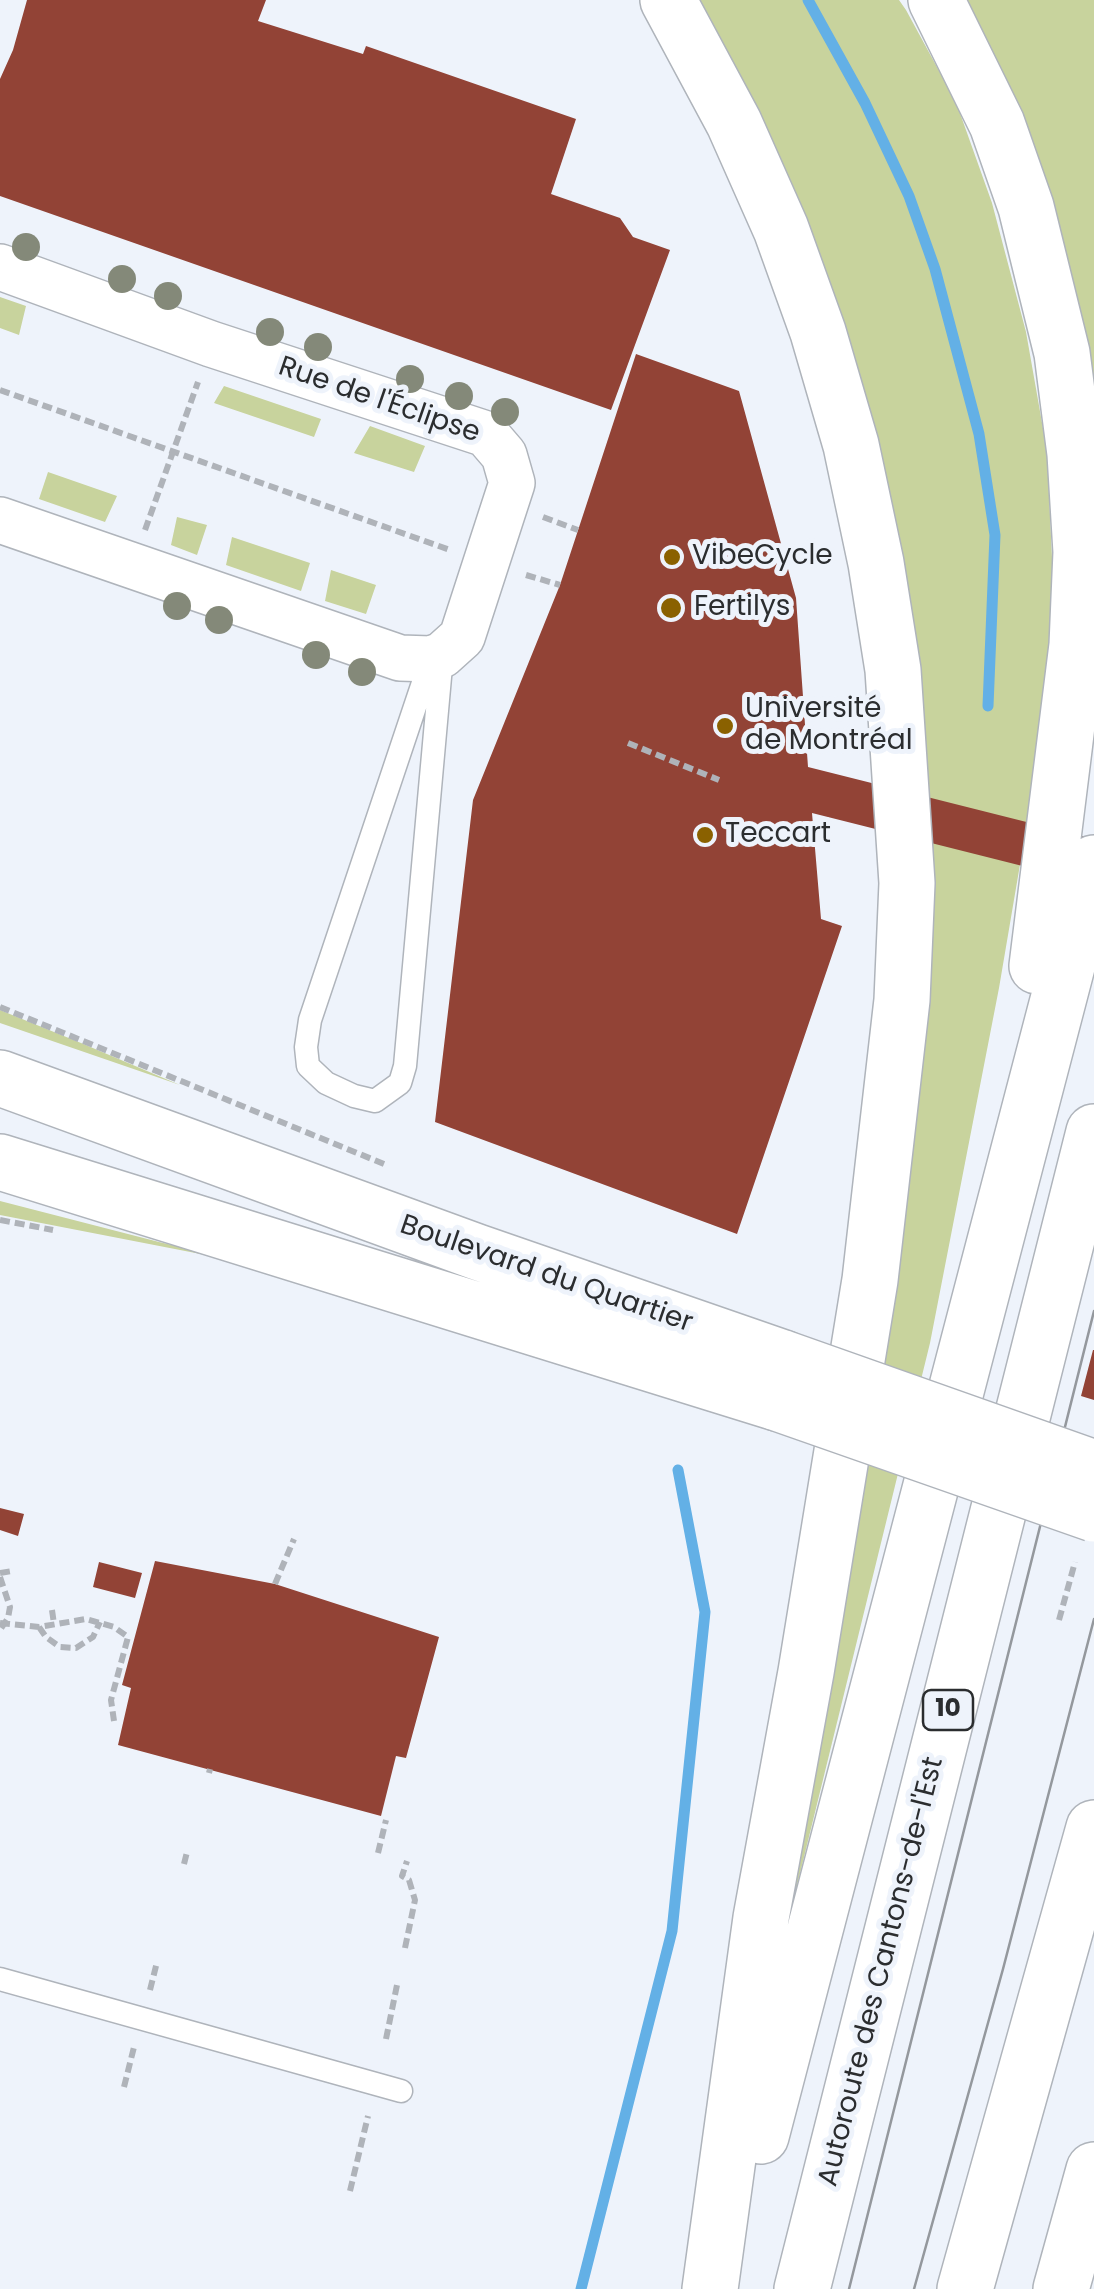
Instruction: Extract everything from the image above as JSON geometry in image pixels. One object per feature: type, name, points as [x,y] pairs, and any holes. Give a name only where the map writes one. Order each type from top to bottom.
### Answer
[{"type":"main road","points":[[668,0],[734,123],[780,229],[818,332],[851,445],[893,670],[907,883],[902,1000],[870,1280],[761,1918],[710,2289]]},
{"type":"main road","points":[[936,0],[997,124],[1041,258],[1062,353],[1080,504],[1074,686],[1008,1182]]},
{"type":"main road","points":[[722,2289],[1094,863]]},
{"type":"main road","name":"Boulevard du Quartier","points":[[0,1078],[476,1252],[780,1380],[1084,1538]]},
{"type":"main road","name":"Autoroute des Cantons-de-l'Est","points":[[802,2289],[1094,1132]]},
{"type":"main road","name":"Boulevard du Quartier","points":[[0,1162],[1094,1468]]},
{"type":"main road","points":[[966,2289],[1094,1828]]},
{"type":"main road","points":[[1062,2289],[1094,2170]]},
{"type":"street","name":"Rue de l'Éclipse","points":[[0,266],[211,344],[486,434],[504,454],[512,484],[462,637],[437,657]]},
{"type":"street","points":[[0,520],[400,658],[437,657]]},
{"type":"lane","points":[[437,657],[404,1066],[400,1083],[375,1100],[354,1096],[326,1082],[308,1066],[306,1047],[310,1020],[437,657]]},
{"type":"lane","points":[[0,1978],[400,2091]]},
{"type":"path","points":[[144,534],[200,376]]},
{"type":"path","points":[[0,390],[463,554]]},
{"type":"path","points":[[542,517],[578,530]]},
{"type":"path","points":[[524,574],[560,584]]},
{"type":"path","points":[[628,743],[720,780]]},
{"type":"path","points":[[1060,1620],[1084,1538]]},
{"type":"path","points":[[275,1584],[294,1539]]},
{"type":"path","points":[[12,1571],[0,1575],[10,1607],[2,1626],[39,1627],[74,1619],[100,1622],[128,1636],[111,1700],[114,1722]]},
{"type":"path","points":[[52,1610],[54,1624]]},
{"type":"path","points":[[39,1627],[60,1647],[76,1648],[93,1637],[100,1622]]},
{"type":"path","points":[[378,1853],[386,1820]]},
{"type":"path","points":[[184,1864],[187,1852]]},
{"type":"path","points":[[404,1948],[415,1900],[409,1880],[402,1876],[407,1861]]},
{"type":"path","points":[[146,2002],[157,1962]]},
{"type":"path","points":[[386,2038],[397,1985]]},
{"type":"path","points":[[124,2087],[135,2046]]},
{"type":"path","points":[[350,2191],[368,2116]]},
{"type":"green space","points":[[681,0],[899,0],[906,10],[956,102],[992,203],[1026,332],[1047,451],[1053,579],[1048,668],[1033,788],[999,988],[930,1343],[768,2004],[859,1494],[905,651]]},
{"type":"green space","points":[[963,0],[1094,0],[1094,403]]},
{"type":"green space","points":[[0,297],[26,306],[19,335],[0,328]]},
{"type":"green space","points":[[224,386],[321,419],[314,437],[214,403]]},
{"type":"green space","points":[[370,426],[425,446],[414,472],[354,453]]},
{"type":"green space","points":[[48,472],[117,496],[105,522],[39,499]]},
{"type":"green space","points":[[177,517],[207,525],[197,555],[171,545]]},
{"type":"green space","points":[[232,537],[310,563],[301,591],[226,565]]},
{"type":"green space","points":[[331,570],[376,585],[366,614],[325,601]]},
{"type":"green space","points":[[0,1010],[81,1043],[180,1085],[0,1023]]},
{"type":"green space","points":[[0,1201],[159,1242],[252,1264],[0,1215]]},
{"type":"building","points":[[27,0],[266,0],[258,21],[363,54],[366,46],[576,119],[551,194],[620,218],[633,237],[670,250],[611,410],[0,196],[0,79]]},
{"type":"building","points":[[636,354],[739,391],[796,598],[808,767],[1094,839],[1094,884],[812,813],[821,919],[842,926],[737,1234],[435,1122],[473,800],[560,585]]},
{"type":"building","points":[[1094,1350],[1094,1400],[1081,1396]]},
{"type":"building","points":[[0,1508],[24,1514],[18,1536],[0,1530]]},
{"type":"building","points":[[155,1561],[275,1584],[439,1637],[406,1758],[396,1756],[381,1816],[118,1745],[131,1688],[122,1685]]},
{"type":"building","points":[[99,1562],[142,1573],[135,1598],[93,1587]]},
{"type":"waterway","points":[[808,0],[865,103],[909,196],[935,269],[979,434],[995,535],[988,706]]},
{"type":"waterway","points":[[581,2289],[672,1931],[705,1612],[678,1470]]},
{"type":"tram line","points":[[849,2289],[1094,1311]]},
{"type":"tram line","points":[[914,2289],[1094,1619]]},
{"type":"place","name":"VibeCycle","points":[[672,557]]},
{"type":"place","name":"Fertilys","points":[[671,608]]},
{"type":"place","name":"Université de Montréal","points":[[725,726]]},
{"type":"place","name":"Teccart","points":[[705,835]]}]
